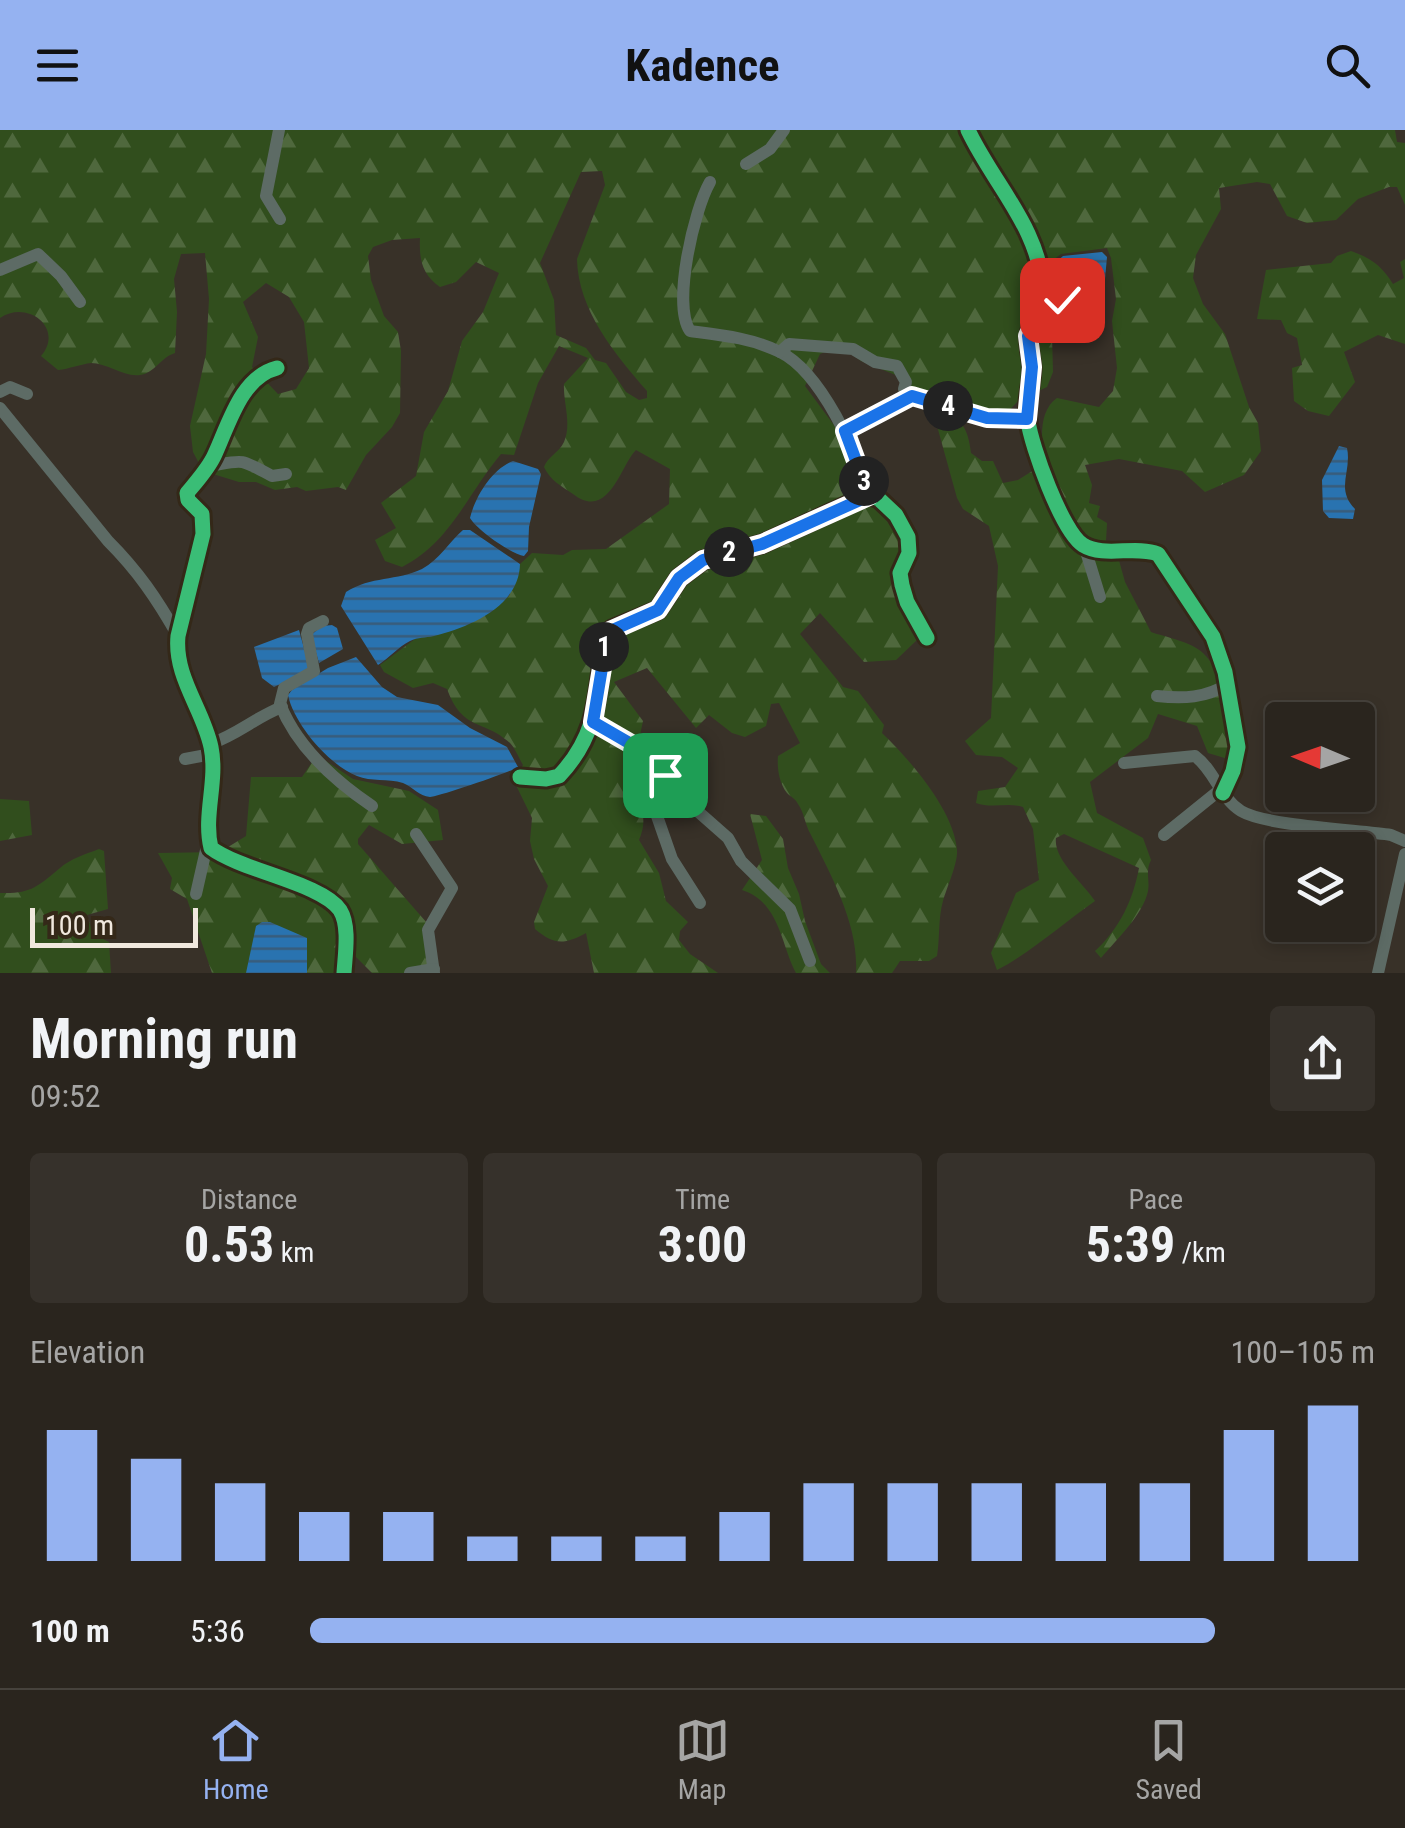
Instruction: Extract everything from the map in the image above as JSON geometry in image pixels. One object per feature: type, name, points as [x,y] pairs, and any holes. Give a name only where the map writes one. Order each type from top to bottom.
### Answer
[{"type":"street","points":[[279,130],[266,196],[280,219]]},
{"type":"street","points":[[746,164],[770,149],[784,130]]},
{"type":"street","points":[[968,130],[986,166],[1015,204],[1026,226],[1044,302],[1028,336],[1032,367],[1027,419],[1040,467],[1061,514],[1084,545],[1100,598]]},
{"type":"street","points":[[710,182],[692,231],[682,305],[686,326],[690,331],[729,336],[780,352],[811,382],[845,431],[869,496]]},
{"type":"street","points":[[0,270],[38,254],[80,302]]},
{"type":"street","points":[[1044,302],[1058,302],[1066,292]]},
{"type":"street","points":[[780,352],[789,344],[804,343],[853,349],[875,362],[898,366],[905,376],[907,397]]},
{"type":"street","points":[[211,848],[211,749],[178,653],[178,636],[204,534],[202,514],[186,496],[208,466],[256,377],[277,368]]},
{"type":"street","points":[[0,392],[10,387],[27,394]]},
{"type":"street","points":[[845,431],[907,397],[933,400],[987,418],[1027,419]]},
{"type":"street","points":[[0,408],[108,541],[126,556],[166,612],[178,636]]},
{"type":"street","points":[[208,466],[239,460],[256,464],[272,476],[286,474]]},
{"type":"street","points":[[520,777],[559,776],[580,747],[593,722],[605,637],[612,629],[658,610],[679,578],[703,560],[762,544],[869,496],[879,499],[903,526],[909,544],[900,573],[902,585],[906,602],[927,638]]},
{"type":"street","points":[[1084,545],[1148,550],[1163,558],[1202,626],[1213,637],[1228,684],[1238,747],[1234,771],[1222,791],[1164,835]]},
{"type":"street","points":[[323,621],[309,628],[307,634],[314,671],[284,688],[280,700],[318,762],[372,806]]},
{"type":"street","points":[[1157,696],[1191,697],[1228,684]]},
{"type":"street","points":[[185,759],[211,749],[242,732],[259,716],[282,707]]},
{"type":"street","points":[[593,722],[657,762],[676,793],[728,838],[741,861],[790,909],[810,961]]},
{"type":"street","points":[[657,762],[663,745]]},
{"type":"street","points":[[1124,763],[1195,756],[1239,810],[1256,816],[1391,835],[1405,841]]},
{"type":"street","points":[[668,781],[649,789],[650,796],[672,859],[700,903]]},
{"type":"street","points":[[410,973],[434,971],[428,930],[452,884],[416,834]]},
{"type":"street","points":[[196,894],[201,863],[206,850],[211,848]]},
{"type":"street","points":[[211,848],[245,867],[309,889],[337,906],[344,921],[344,973]]},
{"type":"street","points":[[1378,973],[1405,854]]},
{"type":"green space","points":[[0,130],[1395,130],[1397,142],[1405,143],[1405,205],[1397,187],[1389,187],[1358,199],[1336,220],[1307,223],[1287,216],[1270,184],[1257,182],[1219,188],[1221,209],[1196,255],[1193,278],[1203,304],[1225,334],[1258,423],[1261,451],[1244,475],[1205,492],[1182,471],[1119,459],[1085,465],[1092,485],[1089,503],[1100,506],[1097,517],[1107,523],[1106,541],[1115,546],[1125,582],[1151,632],[1192,646],[1212,664],[1228,703],[1230,732],[1228,759],[1208,753],[1197,726],[1158,714],[1148,738],[1090,782],[1097,813],[1143,838],[1151,860],[1148,891],[1141,909],[1101,958],[1095,951],[1124,913],[1139,868],[1064,834],[1056,838],[1059,854],[1095,901],[997,970],[991,953],[1016,893],[1039,880],[1033,829],[1023,807],[976,803],[978,791],[1005,787],[1018,768],[1002,757],[976,755],[965,741],[991,718],[998,566],[989,526],[963,509],[957,498],[934,415],[935,409],[957,419],[968,436],[971,453],[982,461],[993,461],[1003,483],[1018,480],[1045,463],[1042,428],[1051,404],[1057,398],[1099,407],[1113,391],[1117,368],[1112,321],[1116,299],[1107,248],[1061,254],[1050,262],[1053,372],[1047,387],[1019,400],[1004,416],[909,392],[898,376],[861,361],[840,346],[820,354],[805,386],[839,432],[865,488],[902,544],[917,640],[896,660],[864,662],[820,613],[800,634],[843,687],[858,691],[884,725],[882,733],[939,802],[957,850],[941,908],[937,956],[929,961],[900,961],[892,973],[856,973],[853,937],[842,901],[800,807],[780,780],[778,756],[800,743],[779,703],[771,704],[766,726],[745,737],[732,733],[709,715],[696,728],[647,668],[614,682],[643,721],[637,769],[643,818],[639,840],[659,873],[666,901],[688,922],[680,931],[679,940],[690,954],[718,973],[594,973],[586,933],[559,941],[535,929],[548,886],[534,859],[530,841],[532,818],[514,781],[523,765],[514,748],[467,719],[447,689],[433,683],[413,688],[384,672],[380,665],[415,639],[469,624],[491,612],[509,596],[520,564],[532,553],[563,555],[572,550],[606,549],[669,504],[670,469],[636,450],[612,488],[596,501],[585,501],[546,472],[546,463],[562,446],[566,435],[564,384],[588,358],[559,346],[538,383],[514,455],[501,454],[446,531],[419,557],[402,567],[385,561],[375,540],[396,528],[381,503],[416,476],[424,432],[448,391],[462,341],[483,312],[499,273],[476,262],[456,282],[440,287],[423,266],[420,238],[392,240],[373,247],[368,256],[371,280],[384,316],[398,332],[400,413],[366,455],[346,490],[275,490],[213,474],[201,467],[193,452],[190,426],[206,354],[209,299],[205,253],[181,254],[174,279],[175,353],[145,374],[127,374],[91,363],[58,370],[41,356],[49,336],[40,319],[21,312],[0,318]],"holes":[[[602,171],[605,185],[577,259],[579,278],[600,330],[647,391],[647,398],[639,400],[626,392],[606,363],[595,360],[586,348],[556,335],[554,300],[540,263],[581,172]],[[266,283],[289,297],[304,322],[309,368],[296,389],[278,394],[252,367],[258,337],[243,302]]]},
{"type":"green space","points":[[1351,251],[1375,263],[1393,284],[1404,278],[1400,262],[1405,259],[1405,344],[1378,335],[1344,352],[1355,382],[1329,416],[1308,411],[1294,401],[1292,368],[1302,365],[1297,338],[1287,333],[1281,320],[1257,319],[1266,270],[1331,263]]},
{"type":"green space","points":[[317,755],[353,779],[409,791],[438,810],[443,840],[402,844],[369,825],[358,839],[358,844],[427,923],[432,973],[372,973],[355,956],[348,973],[212,973],[187,899],[170,889],[172,878],[158,853],[220,852],[246,836],[251,777],[302,777]]},
{"type":"green space","points":[[0,799],[29,801],[32,835],[0,841]]},
{"type":"green space","points":[[750,814],[766,816],[783,839],[805,921],[821,964],[830,973],[796,973],[772,914],[755,896],[742,890],[762,860]]},
{"type":"green space","points":[[99,849],[104,851],[108,909],[87,915],[93,934],[109,942],[111,973],[0,973],[0,893],[33,888],[68,862]]},
{"type":"water","points":[[1102,252],[1107,257],[1105,279],[1095,285],[1058,292],[1055,263],[1063,256]]},
{"type":"water","points":[[1339,446],[1347,448],[1345,487],[1355,509],[1353,519],[1329,518],[1323,511],[1322,480]]},
{"type":"water","points":[[513,461],[538,469],[541,474],[524,556],[494,540],[470,518],[486,485],[498,470]]},
{"type":"water","points":[[463,530],[470,530],[520,564],[511,592],[476,621],[410,641],[378,665],[341,606],[346,592],[365,583],[422,569]]},
{"type":"water","points":[[322,626],[337,628],[343,649],[319,663],[311,635]]},
{"type":"water","points":[[299,630],[310,670],[274,687],[262,678],[254,647]]},
{"type":"water","points":[[356,657],[382,687],[397,697],[438,705],[470,728],[507,747],[518,767],[430,797],[403,783],[362,778],[346,771],[305,730],[288,695],[328,668]]},
{"type":"water","points":[[270,922],[307,938],[307,973],[246,973],[256,926]]},
{"type":"cycle path","points":[[968,130],[1015,208],[1041,271],[1044,300],[1030,331],[1032,367],[1027,414],[1049,487],[1066,524],[1083,545],[1100,551],[1158,554],[1213,637],[1225,672],[1238,747],[1223,793]]},
{"type":"cycle path","points":[[277,368],[245,391],[212,459],[187,493],[188,500],[202,514],[203,534],[178,636],[178,651],[211,747],[211,848],[316,892],[340,910],[345,924],[344,973]]},
{"type":"cycle path","points":[[520,777],[559,776],[582,744],[598,693],[605,637],[612,629],[658,610],[679,578],[703,560],[762,544],[869,495],[896,515],[908,537],[909,553],[900,573],[902,585],[927,638]]},
{"type":"route","points":[[665,775],[650,755],[593,722],[608,632],[658,610],[679,578],[712,555],[762,544],[869,496],[845,431],[884,408],[912,396],[987,418],[1027,419],[1032,367],[1030,327],[1044,302],[1062,300]]}]
